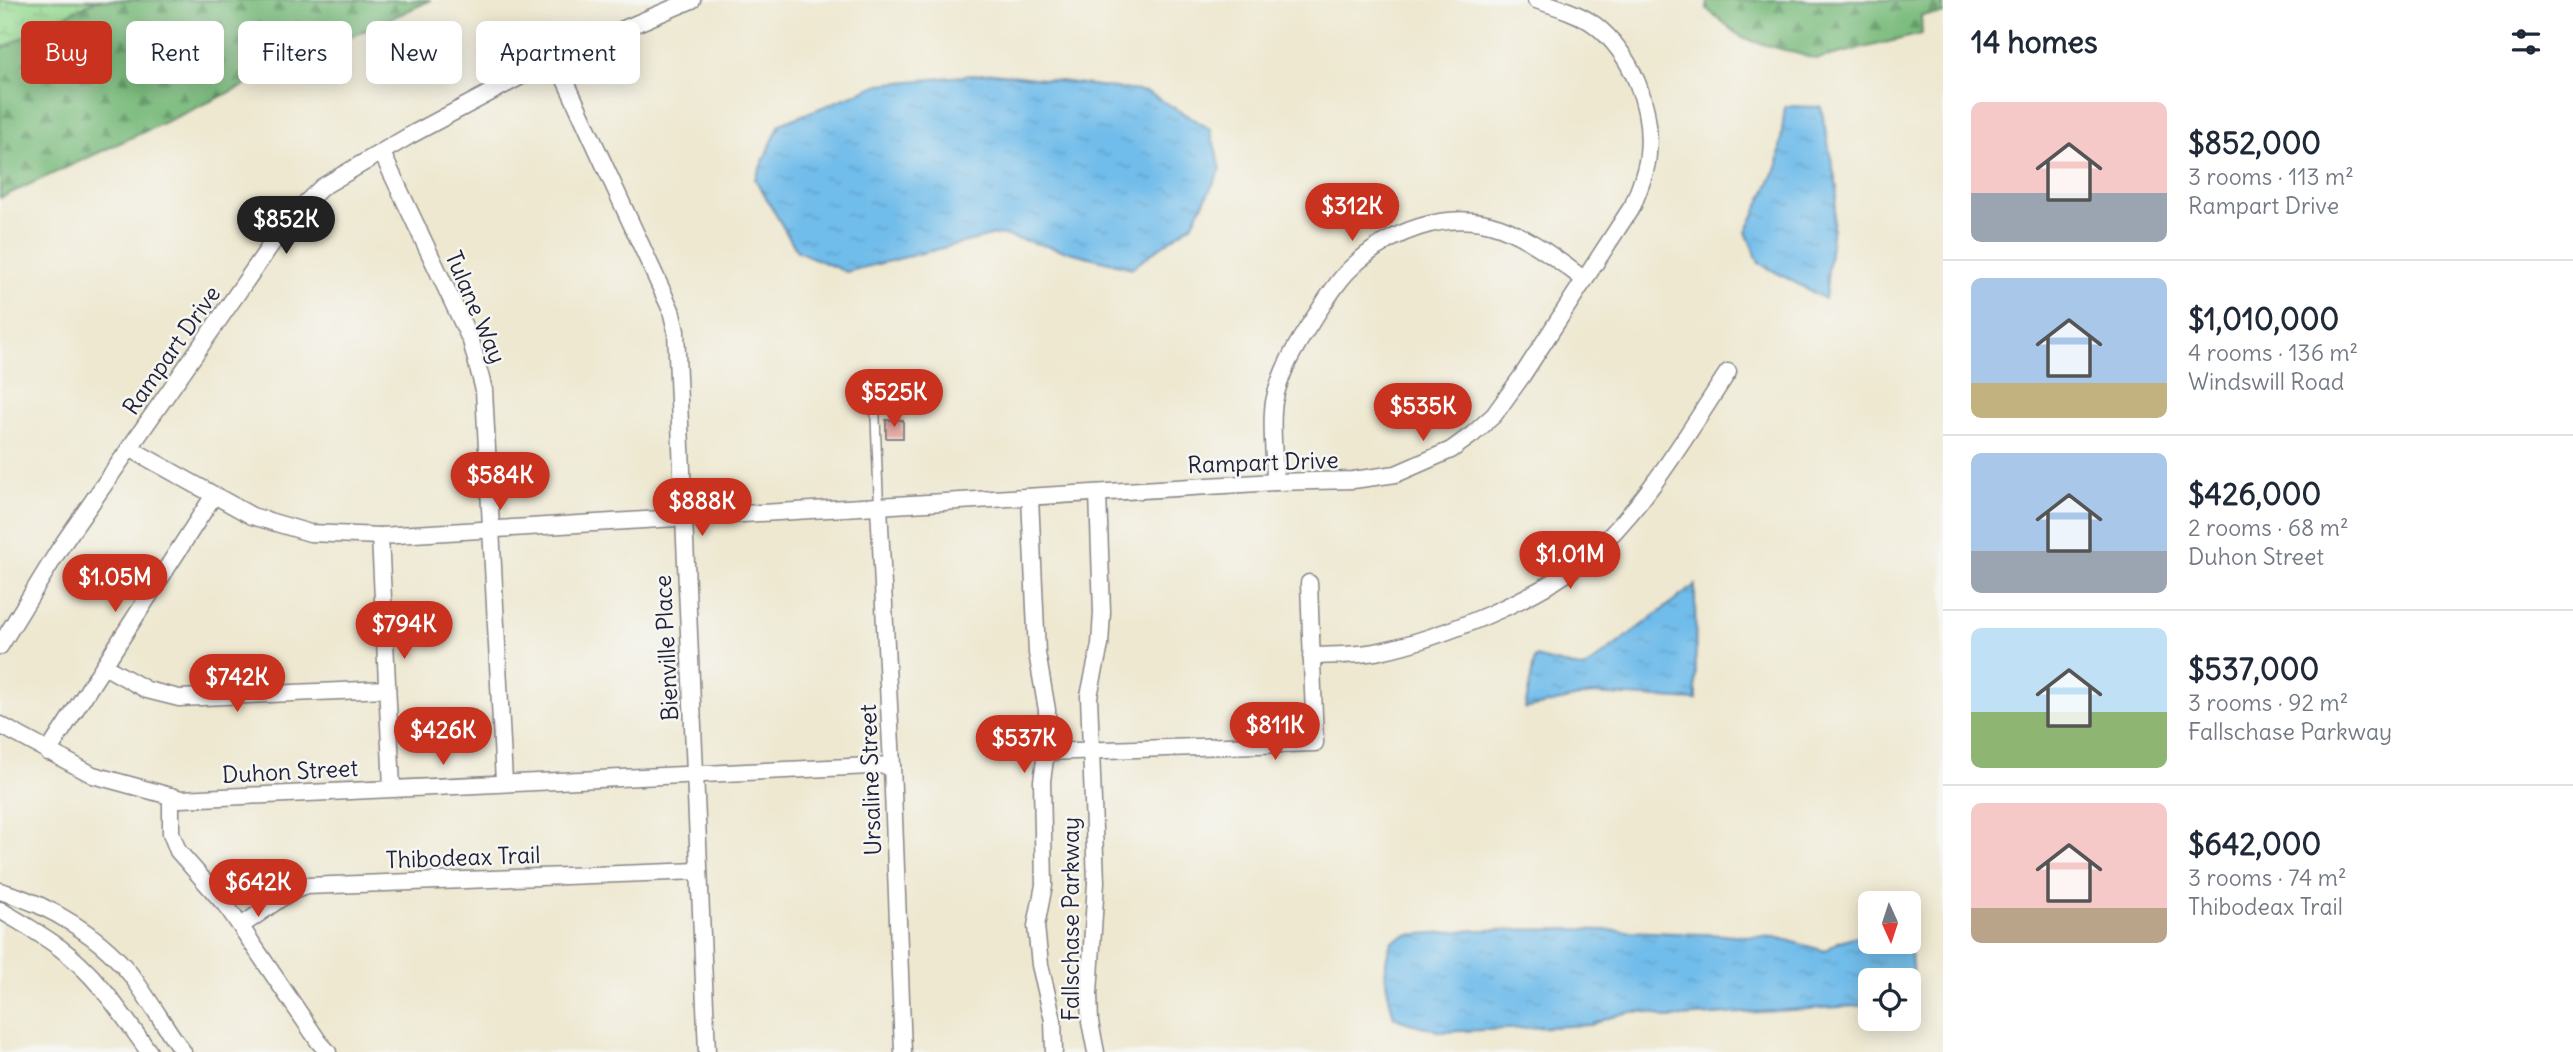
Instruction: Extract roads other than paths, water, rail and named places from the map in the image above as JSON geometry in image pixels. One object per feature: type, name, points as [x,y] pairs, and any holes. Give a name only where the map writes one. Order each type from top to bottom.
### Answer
[{"type":"street","name":"Rampart Drive","points":[[640,22],[692,0]]},
{"type":"street","name":"Rampart Drive","points":[[131,449],[251,516],[310,533],[380,536],[1275,482],[1353,481],[1396,474],[1451,450],[1494,415],[1633,205],[1648,154],[1648,121],[1635,76],[1614,43],[1594,24],[1561,8],[1536,0]]},
{"type":"street","name":"Rampart Drive","points":[[0,646],[60,548],[289,219],[322,187],[408,136],[506,84]]},
{"type":"street","name":"Bienville Place","points":[[567,84],[671,310],[676,331],[707,1052]]},
{"type":"street","name":"Tulane Way","points":[[382,153],[471,341],[480,368],[484,390],[504,782]]},
{"type":"street","points":[[1275,482],[1274,404],[1283,371],[1293,350],[1335,287],[1368,253],[1403,232],[1437,222],[1472,221],[1499,227],[1525,239],[1585,280]]},
{"type":"street","points":[[1311,656],[1378,652],[1426,638],[1481,618],[1536,592],[1587,558],[1629,513],[1673,455],[1728,372]]},
{"type":"street","name":"Fallschase Parkway","points":[[1096,1052],[1088,994],[1096,882],[1089,695],[1100,645],[1102,612],[1098,493]]},
{"type":"street","points":[[48,752],[214,495]]},
{"type":"street","name":"Fallschase Parkway","points":[[1030,497],[1037,653],[1047,710],[1042,781],[1044,885],[1035,926],[1040,965],[1053,1020],[1054,1052]]},
{"type":"street","name":"Ursaline Street","points":[[879,506],[903,1052]]},
{"type":"street","points":[[380,536],[392,788]]},
{"type":"street","points":[[1046,752],[1315,743],[1309,583]]},
{"type":"street","points":[[104,666],[147,690],[179,698],[387,689]]},
{"type":"street","name":"Duhon Street","points":[[0,725],[93,775],[181,799],[892,765]]},
{"type":"street","points":[[171,796],[172,833],[178,851],[204,878],[241,926],[318,1042],[328,1052]]},
{"type":"street","name":"Thibodeax Trail","points":[[241,926],[290,892],[306,886],[699,871]]},
{"type":"street","points":[[0,891],[25,897],[89,933],[133,977],[183,1052]]},
{"type":"street","points":[[0,910],[61,949],[79,965],[103,990],[149,1052]]},
{"type":"lane","points":[[879,506],[875,406],[888,397],[914,396]]},
{"type":"water","points":[[994,73],[1147,92],[1210,129],[1221,169],[1193,223],[1132,268],[999,234],[846,272],[797,251],[755,179],[780,124],[880,84]]},
{"type":"water","points":[[1785,106],[1821,107],[1837,188],[1825,299],[1759,263],[1746,232],[1778,165]]},
{"type":"water","points":[[1695,585],[1696,700],[1592,694],[1525,709],[1535,657],[1584,669]]},
{"type":"water","points":[[1575,929],[1776,937],[1825,951],[1840,941],[1856,936],[1858,954],[1911,954],[1912,968],[1858,968],[1858,1006],[1665,1018],[1637,1011],[1591,1025],[1440,1032],[1394,1017],[1387,988],[1386,969],[1392,941],[1406,935],[1477,930]]}]
